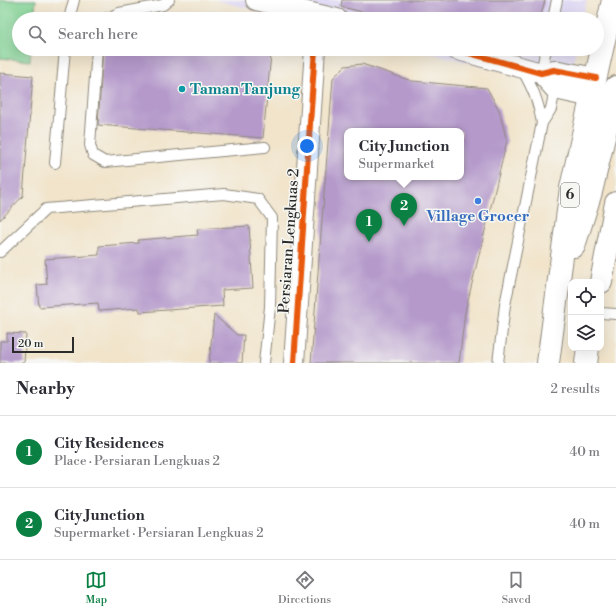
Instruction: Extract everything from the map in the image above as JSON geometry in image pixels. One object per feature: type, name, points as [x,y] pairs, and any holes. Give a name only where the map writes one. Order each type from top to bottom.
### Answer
[{"type":"main road","name":"6","points":[[604,42],[613,0]]},
{"type":"main road","name":"6","points":[[548,363],[571,188],[601,56]]},
{"type":"main road","points":[[558,294],[591,192],[616,87]]},
{"type":"main road","points":[[601,279],[616,203]]},
{"type":"main road","points":[[586,363],[588,351]]},
{"type":"street","points":[[256,0],[299,12]]},
{"type":"street","name":"Persiaran Lengkuas 2","points":[[294,363],[315,56]]},
{"type":"street","points":[[481,56],[541,73],[554,70],[594,88]]},
{"type":"street","points":[[541,73],[555,89],[594,88]]},
{"type":"lane","points":[[71,12],[74,0]]},
{"type":"lane","points":[[124,12],[163,5],[169,0]]},
{"type":"lane","points":[[554,12],[557,0]]},
{"type":"lane","points":[[55,163],[64,56]]},
{"type":"lane","points":[[96,56],[90,145],[93,155],[105,162],[265,147]]},
{"type":"lane","points":[[541,73],[545,56]]},
{"type":"lane","points":[[521,67],[534,91],[539,106],[542,123]]},
{"type":"lane","points":[[498,363],[505,305],[542,123],[551,109],[555,89]]},
{"type":"lane","points":[[0,252],[46,209],[224,194],[258,199],[272,218],[270,307],[264,363]]},
{"type":"lane","points":[[604,313],[616,314]]},
{"type":"shaded area","points":[[214,0],[587,0],[584,12],[263,12]]},
{"type":"shaded area","points":[[442,56],[575,56],[568,87]]},
{"type":"green space","points":[[0,0],[36,0],[35,12],[12,12],[12,56],[30,56],[30,61],[0,58]]},
{"type":"building","points":[[342,0],[545,0],[542,12],[363,12],[341,7]]},
{"type":"building","name":"Taman Tanjung","points":[[103,56],[271,56],[263,138],[98,125]]},
{"type":"building","points":[[362,64],[412,81],[487,88],[499,110],[507,141],[465,312],[459,363],[311,363],[333,78],[345,66]]},
{"type":"building","points":[[0,73],[33,76],[23,196],[0,220]]},
{"type":"building","points":[[249,226],[253,288],[222,290],[223,306],[140,312],[139,308],[99,311],[98,303],[39,307],[37,285],[47,284],[45,259],[99,255],[99,246],[139,243],[138,240],[198,235],[197,229]]},
{"type":"building","points":[[214,315],[237,335],[244,335],[242,363],[209,363]]},
{"type":"building","points":[[7,333],[26,334],[24,363],[0,363],[0,341],[7,341]]},
{"type":"cycle path","points":[[294,363],[315,56]]},
{"type":"cycle path","points":[[480,56],[541,73],[554,70],[596,78]]},
{"type":"place","name":"Taman Tanjung","points":[[182,89]]},
{"type":"place","name":"Village Grocer","points":[[478,201]]},
{"type":"place","name":"City Junction","points":[[404,226]]},
{"type":"place","name":"City Residences","points":[[369,242]]}]
